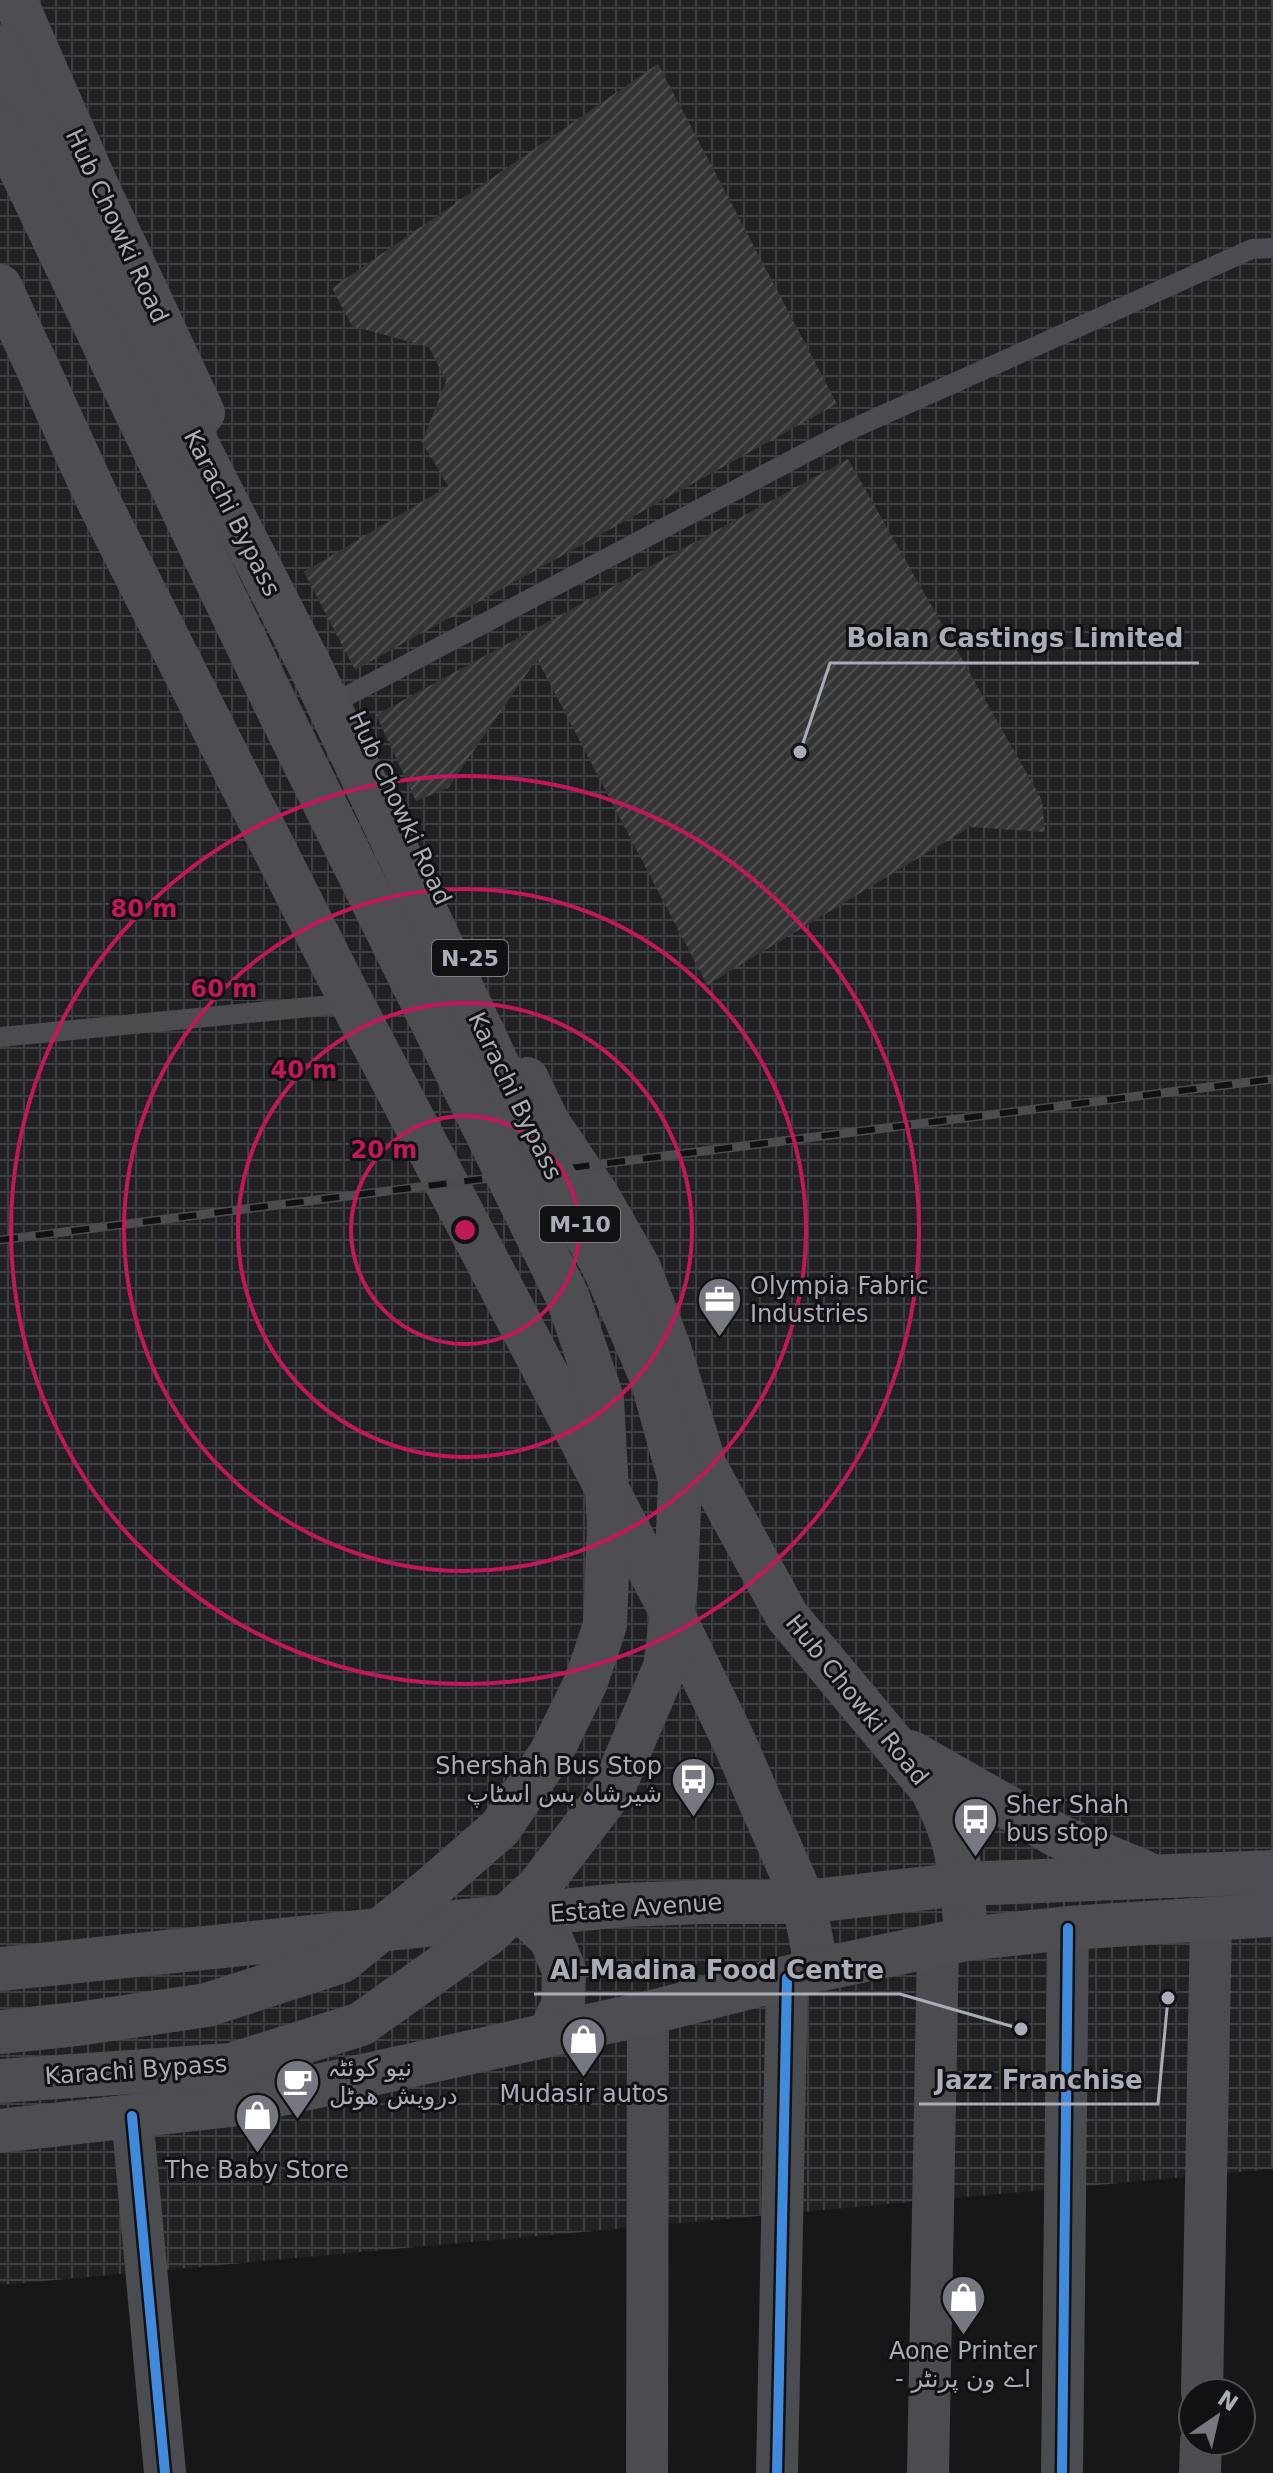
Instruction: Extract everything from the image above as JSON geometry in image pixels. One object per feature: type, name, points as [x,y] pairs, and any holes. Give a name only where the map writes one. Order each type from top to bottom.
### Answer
[{"type":"highway","name":"Hub Chowki Road","points":[[15,0],[96,184],[215,438],[347,696],[548,1123],[597,1195],[639,1268],[669,1348],[705,1466],[787,1616],[932,1790],[945,1814],[955,1843],[963,1884],[952,1942]]},
{"type":"highway","name":"Karachi Bypass","points":[[0,47],[27,110],[313,672],[532,1137],[604,1267],[652,1379],[680,1480],[676,1584],[665,1667],[613,1789],[539,1886],[489,1933],[361,2024],[231,2065],[0,2081]]},
{"type":"highway","name":"Karachi Bypass","points":[[0,126],[275,703],[568,1298],[602,1399],[609,1527],[605,1625],[586,1682],[551,1753],[500,1828],[429,1890],[342,1961],[207,2005],[0,2032]]},
{"type":"highway","points":[[0,286],[98,500],[352,1003],[674,1617],[732,1737],[804,1902],[802,1974]]},
{"type":"highway","points":[[891,1741],[1058,1836],[1155,1877]]},
{"type":"highway","name":"Estate Avenue","points":[[0,1969],[621,1905],[804,1902],[963,1884],[1273,1872]]},
{"type":"highway","points":[[0,2131],[231,2105],[952,1942],[1068,1928],[1273,1915]]},
{"type":"highway","points":[[527,1916],[551,1939],[564,1970],[563,2004],[550,2034]]},
{"type":"street","points":[[1202,2377],[1211,1920]]},
{"type":"street","points":[[1062,2473],[1068,1928]]},
{"type":"street","points":[[928,2473],[952,1942]]},
{"type":"street","points":[[777,2473],[802,1974]]},
{"type":"street","points":[[647,2473],[648,2013]]},
{"type":"street","points":[[132,2116],[165,2473]]},
{"type":"lane","points":[[347,696],[845,432],[1252,249],[1273,248]]},
{"type":"lane","points":[[0,1037],[352,1003]]},
{"type":"shaded area","points":[[0,0],[1273,0],[1273,2169],[0,2285]]},
{"type":"building","points":[[658,64],[837,404],[355,670],[304,572],[448,486],[422,442],[446,381],[429,347],[352,326],[332,288]]},
{"type":"building","points":[[848,459],[1042,800],[1045,832],[970,827],[707,985],[537,659],[448,788],[416,801],[376,715]]},
{"type":"railway","points":[[0,1240],[1273,1079]]},
{"type":"cycle path","points":[[1062,2473],[1068,1928]]},
{"type":"cycle path","points":[[777,2473],[787,1978]]},
{"type":"cycle path","points":[[132,2116],[165,2473]]},
{"type":"place","name":"Bolan Castings Limited","points":[[800,752]]},
{"type":"place","name":"Olympia Fabric Industries","points":[[719,1339]]},
{"type":"place","name":"Shershah Bus Stop شیرشاہ بس اسٹاپ","points":[[693,1819]]},
{"type":"place","name":"Sher Shah bus stop","points":[[975,1858]]},
{"type":"place","name":"Jazz Franchise","points":[[1168,1998]]},
{"type":"place","name":"Al-Madina Food Centre","points":[[1021,2029]]},
{"type":"place","name":"Mudasir autos","points":[[584,2079]]},
{"type":"place","name":"نیو کوئٹہ درویش ھوٹل","points":[[298,2121]]},
{"type":"place","name":"The Baby Store","points":[[257,2155]]},
{"type":"place","name":"Aone Printer - اے ون پرنٹر","points":[[963,2336]]}]
